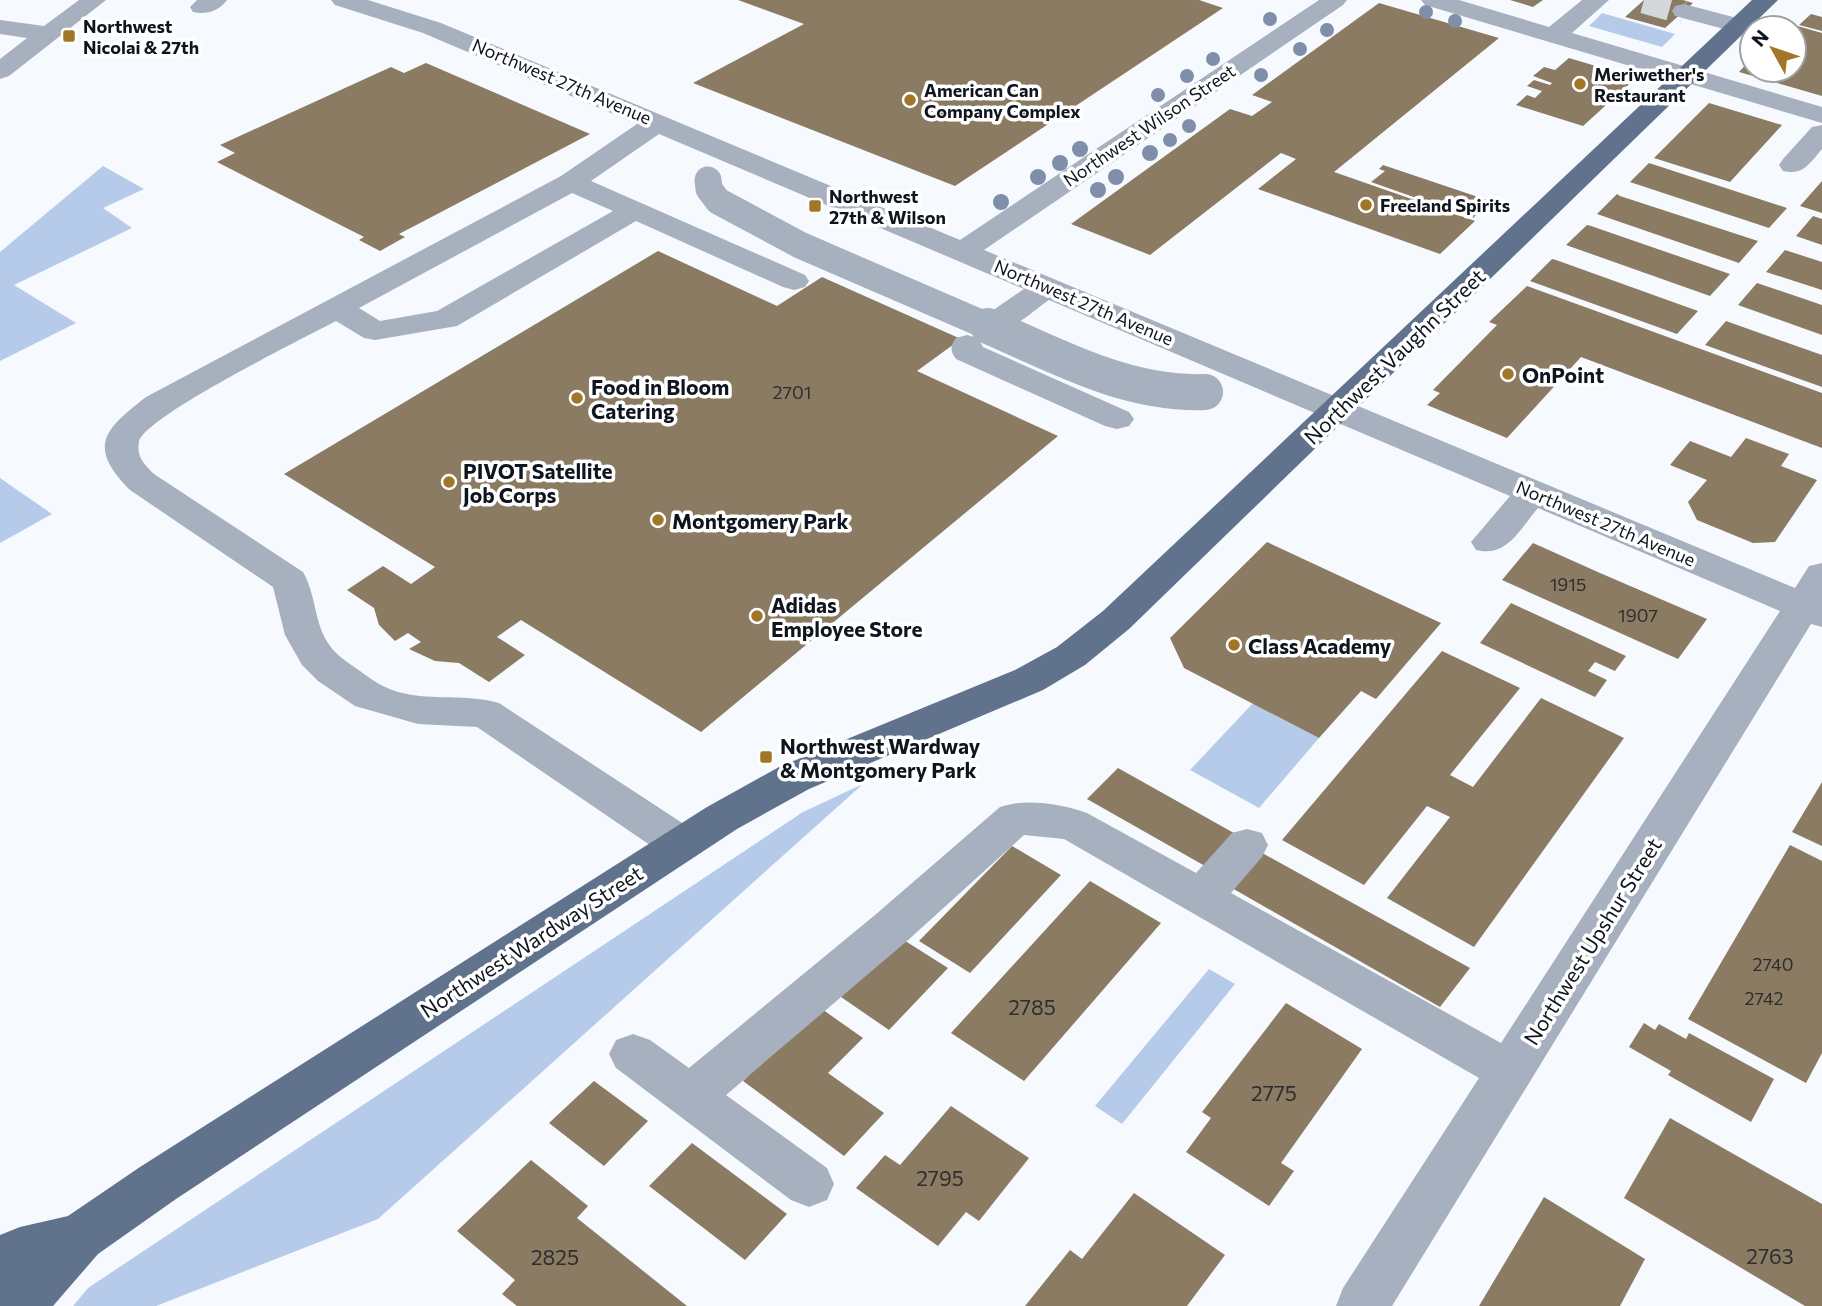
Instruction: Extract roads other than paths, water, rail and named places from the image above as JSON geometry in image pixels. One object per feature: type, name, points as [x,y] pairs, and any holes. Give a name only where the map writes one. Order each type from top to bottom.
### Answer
[{"type":"main road","name":"Northwest Vaughn Street","points":[[1751,14],[1766,0]]},
{"type":"main road","name":"Northwest Vaughn Street","points":[[1006,691],[1071,656],[1116,620],[1738,27]]},
{"type":"main road","name":"Northwest Wardway Street","points":[[7,1306],[35,1288],[80,1237],[158,1183],[681,844],[794,778],[1006,691]]},
{"type":"main road","name":"Northwest Wardway Street","points":[[0,1262],[20,1251],[80,1237]]},
{"type":"street","points":[[0,71],[94,0]]},
{"type":"street","name":"Northwest 27th Avenue","points":[[343,0],[432,28],[660,122],[1715,569],[1815,598]]},
{"type":"street","name":"Northwest Wilson Street","points":[[964,250],[1335,0]]},
{"type":"street","points":[[1433,0],[1822,115]]},
{"type":"street","points":[[1553,36],[1597,0]]},
{"type":"street","points":[[1684,11],[1738,26]]},
{"type":"street","points":[[0,27],[48,34]]},
{"type":"street","points":[[660,122],[631,139],[571,182],[158,404],[128,428],[122,442],[123,459],[142,482],[290,581],[304,635],[316,656],[332,671],[369,695],[391,704],[418,710],[485,713],[681,844]]},
{"type":"street","points":[[1793,165],[1822,133]]},
{"type":"street","points":[[737,155],[712,173],[708,180],[709,189],[718,201],[800,245],[1101,375],[1149,390],[1182,394],[1205,392],[1245,370]]},
{"type":"street","points":[[571,182],[794,281]]},
{"type":"street","points":[[336,308],[375,331],[446,319],[635,210]]},
{"type":"street","points":[[997,322],[1048,286]]},
{"type":"street","points":[[967,345],[967,352],[1116,419]]},
{"type":"street","points":[[1489,542],[1533,492]]},
{"type":"street","name":"Northwest Upshur Street","points":[[1362,1306],[1815,598]]},
{"type":"street","points":[[690,1096],[891,928],[1015,818],[1072,824],[1510,1072]]},
{"type":"street","points":[[1201,897],[1247,845]]},
{"type":"street","points":[[633,1054],[809,1184]]},
{"type":"tunnel","points":[[1644,0],[1684,11]]},
{"type":"place","name":"Northwest Nicolai & 27th","points":[[69,36]]},
{"type":"place","name":"Meriwether's Restaurant","points":[[1580,84]]},
{"type":"place","name":"American Can Company Complex","points":[[910,100]]},
{"type":"place","name":"Freeland Spirits","points":[[1366,205]]},
{"type":"place","name":"Northwest 27th & Wilson","points":[[815,206]]},
{"type":"place","name":"OnPoint","points":[[1508,374]]},
{"type":"place","name":"Food in Bloom Catering","points":[[577,398]]},
{"type":"place","name":"PIVOT Satellite Job Corps","points":[[449,482]]},
{"type":"place","name":"Montgomery Park","points":[[658,520]]},
{"type":"place","name":"Adidas Employee Store","points":[[757,616]]},
{"type":"place","name":"Class Academy","points":[[1234,645]]},
{"type":"place","name":"Northwest Wardway & Montgomery Park","points":[[766,757]]}]
